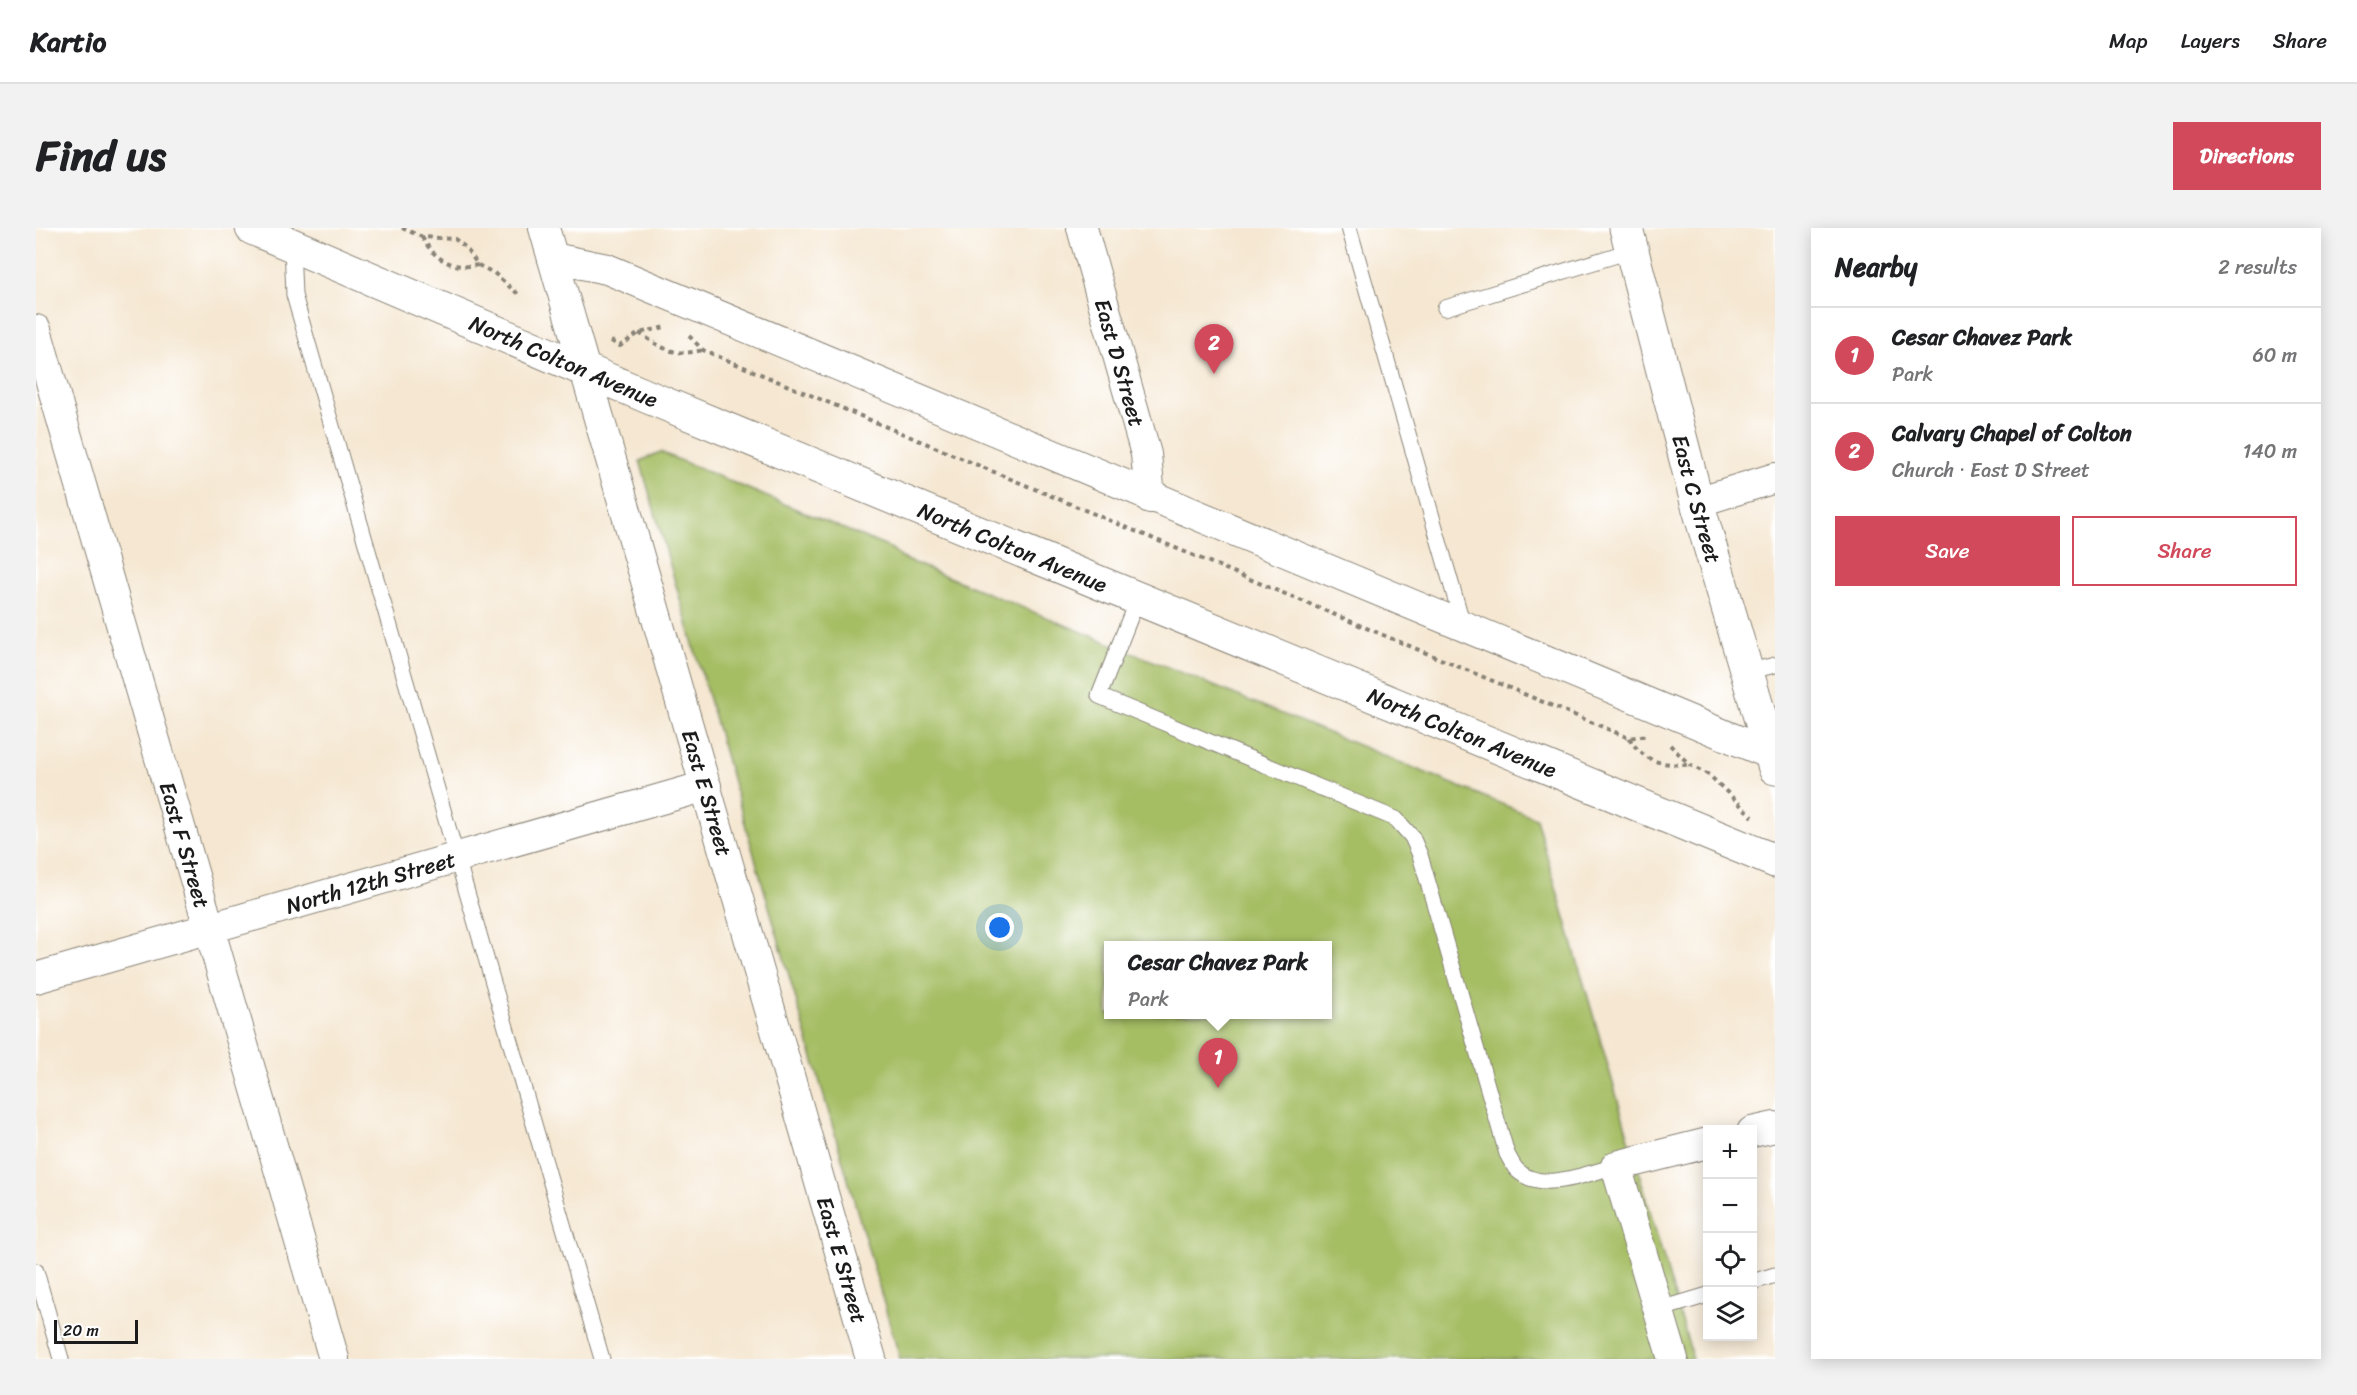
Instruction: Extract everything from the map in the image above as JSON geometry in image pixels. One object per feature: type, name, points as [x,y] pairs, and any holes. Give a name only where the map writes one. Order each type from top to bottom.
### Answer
[{"type":"street","name":"North Colton Avenue","points":[[252,228],[585,370],[1137,600],[1775,861]]},
{"type":"street","name":"East E Street","points":[[544,228],[871,1359]]},
{"type":"street","name":"East D Street","points":[[1082,228],[1146,454],[1150,498]]},
{"type":"street","name":"East C Street","points":[[1629,239],[1697,502],[1761,668],[1774,760]]},
{"type":"street","points":[[552,258],[607,269],[1150,498],[1463,625],[1774,760]]},
{"type":"street","name":"East F Street","points":[[36,330],[334,1359]]},
{"type":"street","points":[[1697,502],[1775,478]]},
{"type":"street","name":"North 12th Street","points":[[36,978],[706,786]]},
{"type":"street","points":[[1757,1131],[1775,1127]]},
{"type":"street","points":[[1673,1359],[1616,1167],[1703,1144]]},
{"type":"lane","points":[[1349,228],[1463,625]]},
{"type":"lane","points":[[1445,308],[1629,239]]},
{"type":"lane","points":[[292,245],[294,295],[602,1359]]},
{"type":"lane","points":[[1137,600],[1099,696],[1396,819],[1406,827],[1420,855],[1507,1155],[1517,1170],[1531,1179],[1546,1182],[1616,1167]]},
{"type":"lane","points":[[36,1271],[61,1359]]},
{"type":"lane","points":[[1757,1280],[1775,1275]]},
{"type":"lane","points":[[1658,1310],[1703,1296]]},
{"type":"path","points":[[402,228],[422,237],[455,239],[478,265],[494,273],[518,294]]},
{"type":"path","points":[[422,237],[429,251],[441,261],[465,267],[478,265]]},
{"type":"path","points":[[611,341],[620,346],[639,333],[660,326],[668,327]]},
{"type":"path","points":[[683,332],[703,350],[1629,738],[1653,736]]},
{"type":"path","points":[[639,333],[670,352],[685,354],[703,350]]},
{"type":"path","points":[[1629,738],[1638,752],[1653,762],[1690,765]]},
{"type":"path","points":[[1666,743],[1690,765],[1709,775],[1753,817]]},
{"type":"green space","points":[[660,452],[892,549],[902,558],[1536,818],[1693,1359],[900,1359],[640,461]]},
{"type":"place","name":"Calvary Chapel of Colton","points":[[1214,374]]},
{"type":"place","name":"Cesar Chavez Park","points":[[1218,1088]]}]
